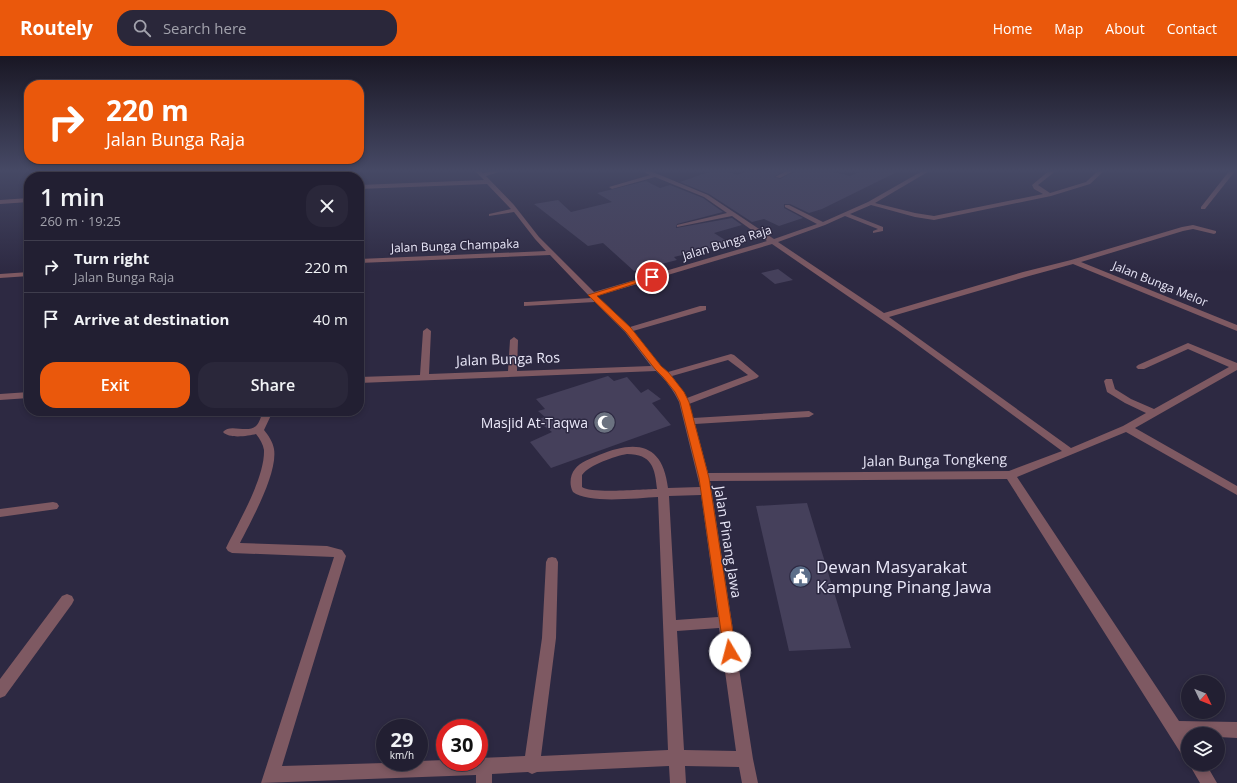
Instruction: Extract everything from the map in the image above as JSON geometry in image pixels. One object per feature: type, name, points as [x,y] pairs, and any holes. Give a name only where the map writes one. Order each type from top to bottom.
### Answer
[{"type":"street","name":"Jalan Pinang Jawa","points":[[509,204],[552,254],[594,298],[628,330],[658,368],[666,375],[679,392],[684,403],[704,478],[745,759],[750,783]]},
{"type":"street","points":[[718,204],[883,316],[1070,452]]},
{"type":"street","points":[[870,204],[934,218],[1004,204]]},
{"type":"street","name":"Jalan Bunga Raja","points":[[527,304],[594,298],[774,241],[847,215],[870,204]]},
{"type":"street","points":[[1203,208],[1206,204]]},
{"type":"street","points":[[787,206],[823,224]]},
{"type":"street","points":[[490,215],[515,210]]},
{"type":"street","points":[[679,226],[733,214]]},
{"type":"street","points":[[847,215],[881,228],[881,230],[875,232]]},
{"type":"street","points":[[883,316],[1026,274],[1074,262],[1182,229],[1193,227],[1214,232]]},
{"type":"street","name":"Jalan Bunga Champaka","points":[[364,261],[552,254]]},
{"type":"street","name":"Jalan Bunga Melor","points":[[1074,262],[1237,328]]},
{"type":"street","points":[[0,276],[24,274]]},
{"type":"street","points":[[628,330],[703,308]]},
{"type":"street","points":[[424,377],[427,331]]},
{"type":"street","points":[[512,373],[514,340]]},
{"type":"street","points":[[1142,367],[1188,346],[1237,366]]},
{"type":"street","points":[[666,375],[731,357],[754,376],[684,403]]},
{"type":"street","name":"Jalan Bunga Tongkeng","points":[[704,478],[1010,475],[1127,428],[1237,366]]},
{"type":"street","name":"Jalan Bunga Ros","points":[[364,380],[658,368]]},
{"type":"street","points":[[1109,381],[1110,390],[1128,401],[1153,412]]},
{"type":"street","points":[[0,397],[24,395]]},
{"type":"street","points":[[689,420],[809,414]]},
{"type":"street","points":[[228,432],[259,430],[262,427],[266,416]]},
{"type":"street","points":[[1127,428],[1237,491]]},
{"type":"street","points":[[259,430],[267,440],[269,452],[264,477],[232,548],[327,551],[338,553],[340,556],[270,779],[484,775],[532,766],[678,758],[745,759]]},
{"type":"street","points":[[678,783],[678,758],[663,492],[661,474],[655,461],[642,450],[623,451],[606,457],[580,470],[576,480],[577,489],[582,493],[596,495],[663,492],[706,491]]},
{"type":"street","points":[[1010,475],[1181,737]]},
{"type":"street","points":[[0,513],[52,506]]},
{"type":"street","points":[[532,766],[549,638],[552,562]]},
{"type":"street","points":[[0,691],[67,600]]},
{"type":"street","points":[[670,626],[726,622]]},
{"type":"street","points":[[1176,728],[1237,730]]},
{"type":"street","points":[[1201,771],[1208,783]]},
{"type":"building","points":[[534,204],[562,204],[571,212],[604,204],[711,204],[723,212],[677,224],[676,228],[732,218],[742,225],[714,233],[730,243],[674,257],[677,260],[634,271],[603,243],[588,246]]},
{"type":"building","points":[[724,204],[832,204],[809,213],[790,204],[784,204],[784,208],[803,218],[779,226],[764,219],[752,222]]},
{"type":"building","points":[[778,269],[793,280],[775,284],[761,273]]},
{"type":"building","name":"Masjid At-Taqwa","points":[[608,376],[614,381],[627,377],[641,393],[648,389],[661,399],[652,403],[671,425],[551,468],[530,442],[552,432],[536,420],[545,417],[538,411],[545,409],[536,399]]},
{"type":"building","name":"Dewan Masyarakat Kampung Pinang Jawa","points":[[807,503],[851,648],[789,651],[756,506]]},
{"type":"place","name":"Masjid At-Taqwa","points":[[604,423]]},
{"type":"place","name":"Dewan Masyarakat Kampung Pinang Jawa","points":[[801,577]]},
{"type":"route","points":[[652,277],[592,295],[628,330],[658,368],[666,375],[679,392],[684,402],[704,478],[730,652]]}]
